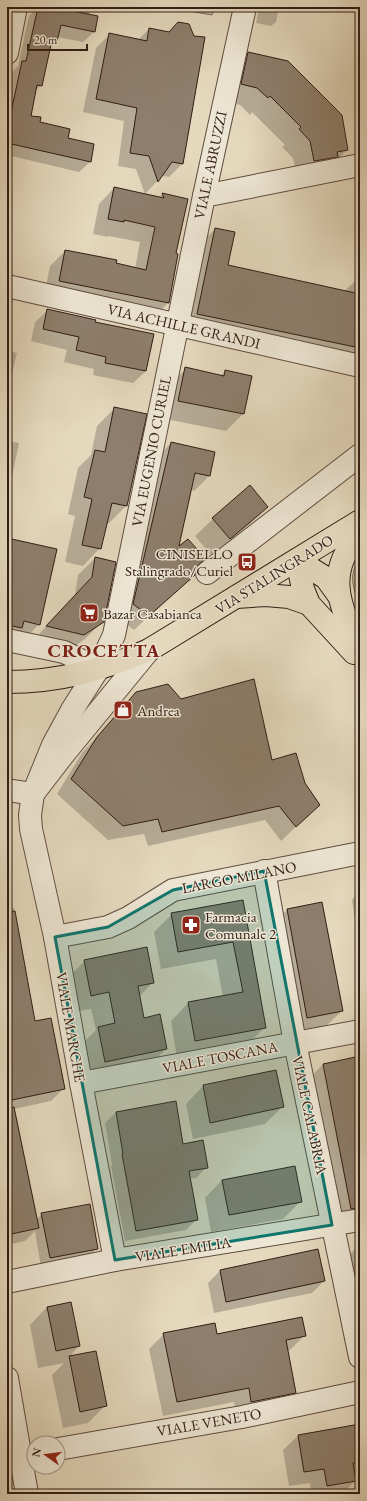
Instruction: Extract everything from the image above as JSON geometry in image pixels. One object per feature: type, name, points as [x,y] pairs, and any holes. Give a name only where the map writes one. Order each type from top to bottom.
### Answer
[{"type":"main road","name":"VIA STALINGRADO","points":[[7,682],[55,679],[98,669],[149,650],[360,521]]},
{"type":"main road","points":[[360,535],[345,553],[338,584],[339,596],[360,651]]},
{"type":"main road","points":[[297,560],[326,578],[339,596]]},
{"type":"main road","points":[[297,560],[303,588],[309,604],[341,637],[360,660]]},
{"type":"main road","points":[[236,597],[274,595],[289,597],[309,604]]},
{"type":"street","points":[[7,53],[16,7]]},
{"type":"street","name":"VIALE ABRUZZI","points":[[177,324],[245,7]]},
{"type":"street","points":[[204,196],[360,165]]},
{"type":"street","name":"VIA ACHILLE GRANDI","points":[[7,286],[360,366]]},
{"type":"street","name":"VIA EUGENIO CURIEL","points":[[98,669],[109,648],[115,630],[177,324]]},
{"type":"street","points":[[207,573],[360,455]]},
{"type":"street","points":[[7,640],[64,652],[98,669]]},
{"type":"street","name":"VIALE MARCHE","points":[[33,794],[101,706],[149,650]]},
{"type":"street","name":"VIALE MARCHE","points":[[98,669],[58,734],[33,794],[30,814],[31,829],[55,937],[115,1260]]},
{"type":"street","points":[[7,790],[33,794]]},
{"type":"street","name":"LARGO MILANO","points":[[55,937],[108,927],[128,918],[173,890],[360,853]]},
{"type":"street","name":"VIALE CALABRIA","points":[[264,871],[295,1043],[360,1357]]},
{"type":"street","name":"VIALE TOSCANA","points":[[81,1083],[360,1030]]},
{"type":"street","name":"VIALE EMILIA","points":[[7,1282],[115,1260],[360,1220]]},
{"type":"street","points":[[7,1378],[27,1494]]},
{"type":"street","name":"VIALE VENETO","points":[[66,1448],[242,1417],[360,1392]]},
{"type":"highlighted area","points":[[264,871],[332,1225],[115,1260],[55,937],[108,927],[173,890]]},
{"type":"shaded area","points":[[190,7],[214,7],[212,15],[189,11]]},
{"type":"shaded area","points":[[360,558],[360,608],[354,589],[353,577],[356,565]]},
{"type":"building","points":[[38,7],[52,7],[98,16],[95,32],[61,25],[57,41],[52,40],[42,86],[37,85],[31,116],[41,117],[40,122],[70,129],[68,138],[94,144],[91,162],[7,143],[7,131],[22,61],[26,61]]},
{"type":"building","points":[[178,22],[189,24],[194,36],[205,37],[183,164],[172,162],[158,182],[149,156],[130,153],[137,108],[96,99],[109,33],[147,41],[149,28],[169,32]]},
{"type":"building","points":[[248,52],[288,61],[342,115],[348,150],[337,152],[338,157],[314,161],[310,141],[299,129],[301,127],[270,96],[268,98],[257,88],[241,84]]},
{"type":"building","points":[[114,187],[164,198],[162,193],[188,199],[176,253],[178,254],[169,303],[59,281],[65,250],[117,260],[116,263],[146,270],[155,227],[124,220],[124,222],[108,219]]},
{"type":"building","points":[[215,228],[235,232],[228,265],[360,294],[360,348],[197,314]]},
{"type":"building","points":[[47,309],[96,320],[95,322],[154,334],[146,371],[105,363],[106,357],[76,350],[79,337],[43,329]]},
{"type":"building","points":[[185,367],[224,376],[225,370],[252,376],[244,414],[178,401]]},
{"type":"building","points":[[114,407],[147,414],[127,506],[112,503],[101,549],[82,545],[92,499],[84,497],[95,450],[105,452]]},
{"type":"building","points":[[171,442],[215,452],[210,476],[195,473],[179,546],[188,539],[205,558],[196,568],[195,575],[149,616],[133,604]]},
{"type":"building","points":[[250,485],[268,507],[230,539],[212,518]]},
{"type":"building","points":[[7,538],[57,549],[40,625],[24,621],[22,628],[7,625]]},
{"type":"building","points":[[95,557],[116,562],[104,622],[84,635],[46,626],[92,577]]},
{"type":"building","points":[[254,679],[272,760],[296,753],[305,783],[320,805],[296,827],[279,806],[162,832],[158,819],[123,826],[71,779],[97,737],[136,692],[168,684],[181,699]]},
{"type":"building","points":[[243,900],[266,1028],[195,1041],[188,1002],[243,992],[233,942],[178,952],[171,913]]},
{"type":"building","points":[[322,902],[343,1011],[307,1018],[287,909]]},
{"type":"building","points":[[15,911],[35,1021],[51,1018],[65,1089],[7,1101],[7,912]]},
{"type":"building","points":[[147,947],[154,983],[138,986],[144,1018],[160,1014],[167,1049],[105,1062],[98,1027],[115,1023],[109,992],[91,996],[84,960]]},
{"type":"building","points":[[360,1056],[360,1208],[351,1209],[323,1064]]},
{"type":"building","points":[[276,1070],[284,1107],[210,1123],[203,1085]]},
{"type":"building","points":[[176,1101],[183,1144],[203,1140],[208,1168],[189,1171],[198,1220],[136,1231],[116,1112]]},
{"type":"building","points":[[14,1107],[39,1228],[7,1235],[7,1108]]},
{"type":"building","points":[[295,1166],[302,1202],[229,1215],[222,1180]]},
{"type":"building","points":[[90,1204],[98,1249],[50,1258],[41,1213]]},
{"type":"building","points":[[318,1249],[325,1281],[226,1302],[220,1270]]},
{"type":"building","points":[[71,1302],[80,1346],[56,1351],[47,1307]]},
{"type":"building","points":[[302,1317],[306,1336],[286,1340],[296,1393],[251,1402],[249,1388],[177,1402],[163,1333],[215,1323],[217,1334]]},
{"type":"building","points":[[96,1351],[107,1406],[80,1412],[69,1356]]},
{"type":"building","points":[[360,1424],[360,1462],[353,1463],[356,1481],[327,1486],[324,1469],[304,1472],[298,1435]]},
{"type":"place","name":"CINISELLO Stalingrado/Curiel","points":[[247,562]]},
{"type":"place","name":"Bazar Casabianca","points":[[89,613]]},
{"type":"place","name":"Andrea","points":[[123,710]]},
{"type":"place","name":"Farmacia Comunale 2","points":[[191,925]]},
{"type":"district","name":"CROCETTA","points":[[104,650]]}]
